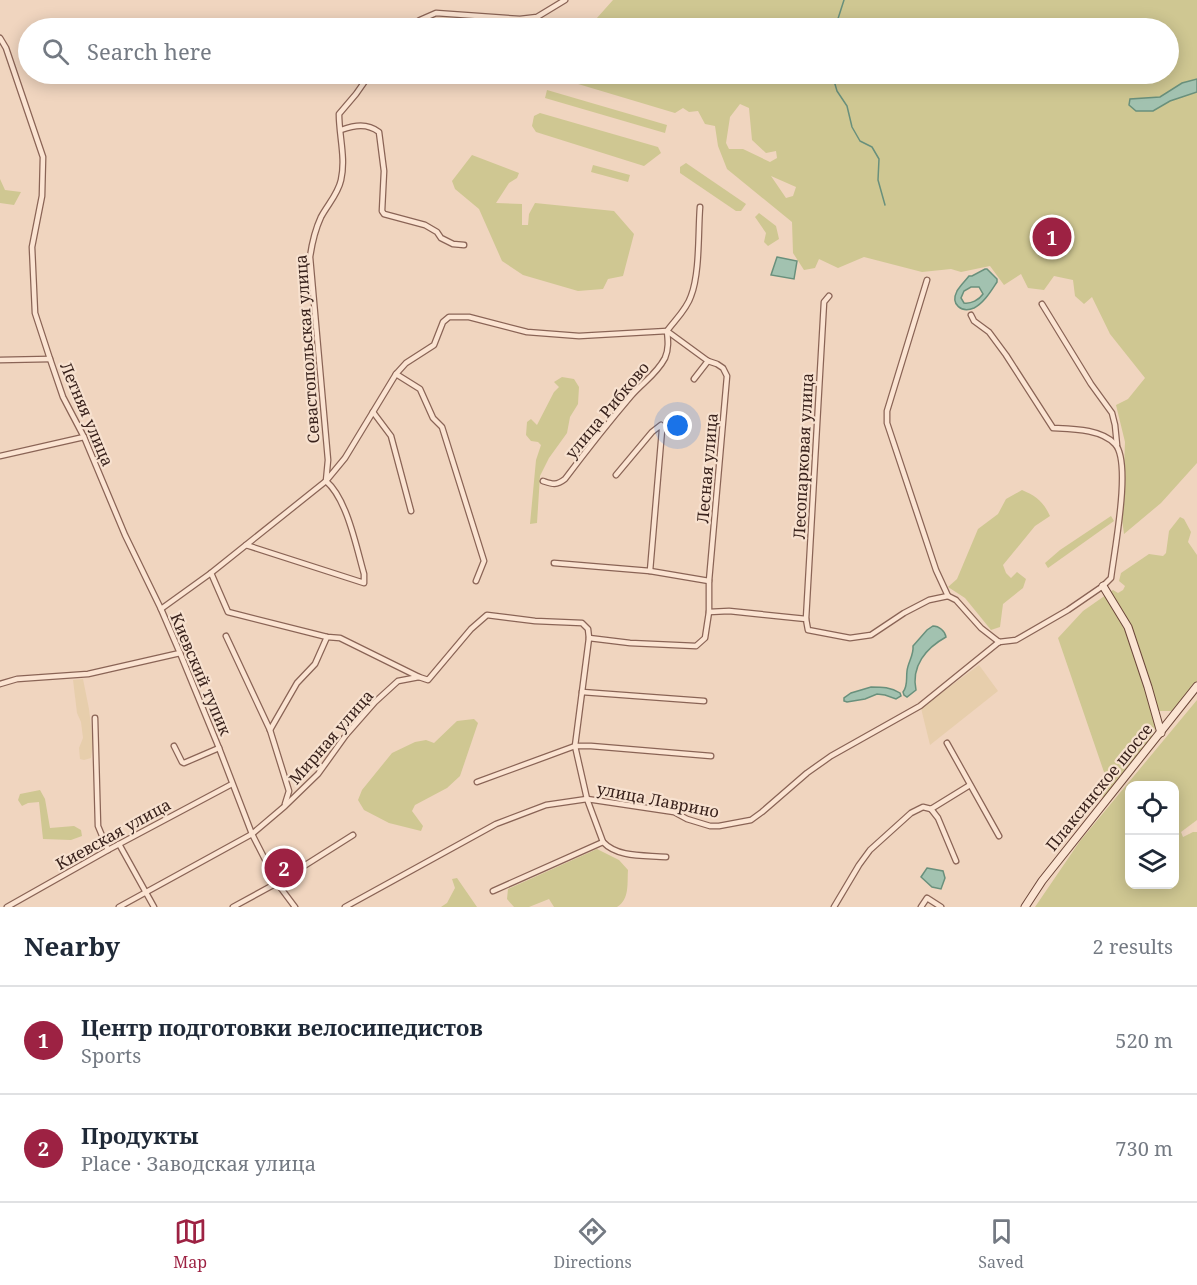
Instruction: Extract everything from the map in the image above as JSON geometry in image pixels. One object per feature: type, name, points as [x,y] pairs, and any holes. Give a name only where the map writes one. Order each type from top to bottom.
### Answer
[{"type":"main road","points":[[1103,586],[1128,627],[1161,733]]},
{"type":"main road","name":"Плаксинское шоссе","points":[[1025,907],[1042,881],[1197,686]]},
{"type":"street","points":[[528,18],[537,17],[565,0]]},
{"type":"street","points":[[425,18],[436,13],[506,18]]},
{"type":"street","name":"Летняя улица","points":[[0,38],[6,48],[18,83]]},
{"type":"street","name":"Летняя улица","points":[[18,84],[43,157],[42,196],[32,247],[35,313],[63,397],[84,436],[125,535],[160,607]]},
{"type":"street","name":"Севастопольская улица","points":[[326,481],[328,460],[310,257],[314,235],[321,216],[336,194],[341,181],[343,163],[339,114],[363,84]]},
{"type":"street","points":[[341,130],[360,125],[379,132],[384,171],[381,211],[384,214],[433,228],[441,238],[453,244],[464,245]]},
{"type":"street","points":[[160,607],[211,573],[326,481],[345,458],[396,374],[405,363],[434,345],[443,322],[449,317],[469,318],[527,332],[579,336],[667,331],[692,296],[698,258],[700,207]]},
{"type":"street","points":[[927,280],[887,411],[887,423],[936,570],[948,596]]},
{"type":"street","name":"Лесопарковая улица","points":[[806,619],[824,302],[829,296]]},
{"type":"street","points":[[710,612],[729,611],[806,619],[808,630],[850,638],[871,635],[929,600],[948,596],[957,600],[981,628],[999,642],[1016,640],[1068,610],[1103,586],[1111,578],[1123,487],[1121,457],[1117,446],[1115,425],[1112,413],[1091,384],[1042,304]]},
{"type":"street","points":[[970,315],[995,340],[1053,428],[1095,433],[1109,439],[1117,446]]},
{"type":"street","name":"Лесная улица","points":[[589,638],[630,643],[696,646],[705,638],[710,612],[709,581],[727,376],[717,364],[708,361],[667,331]]},
{"type":"street","name":"улица Рибково","points":[[543,481],[560,484],[638,387],[654,375],[666,356],[669,343],[667,331]]},
{"type":"street","points":[[0,360],[50,359]]},
{"type":"street","points":[[694,379],[708,361]]},
{"type":"street","points":[[396,374],[420,389],[433,418],[441,427],[484,561],[476,581]]},
{"type":"street","points":[[373,412],[392,436],[411,511]]},
{"type":"street","points":[[616,475],[652,432],[661,425],[650,571]]},
{"type":"street","points":[[0,456],[84,436]]},
{"type":"street","points":[[246,545],[364,583],[364,574],[343,504],[333,486],[326,481]]},
{"type":"street","points":[[554,563],[650,571],[709,581]]},
{"type":"street","points":[[211,573],[228,612],[327,637],[340,638],[419,677]]},
{"type":"street","name":"Киевский тупик","points":[[160,607],[252,834],[277,883],[295,907]]},
{"type":"street","name":"Мирная улица","points":[[119,907],[252,834],[318,774],[346,735],[382,695],[398,681],[419,677],[428,680],[471,628],[487,615],[535,621],[582,623],[588,629],[589,638]]},
{"type":"street","points":[[226,636],[270,730],[289,791],[285,806]]},
{"type":"street","points":[[270,730],[297,683],[315,664],[327,637]]},
{"type":"street","points":[[589,638],[575,746],[587,799],[603,842],[609,848],[625,854],[666,856]]},
{"type":"street","name":"улица Лаврино","points":[[345,907],[496,824],[546,805],[587,799],[674,812],[687,819],[710,826],[751,820],[831,756],[920,706],[999,642]]},
{"type":"street","points":[[0,684],[17,679],[88,674],[180,653]]},
{"type":"street","points":[[582,692],[705,701]]},
{"type":"street","points":[[95,718],[98,826],[108,850]]},
{"type":"street","points":[[947,743],[999,836]]},
{"type":"street","name":"Киевский тупик","points":[[174,746],[184,763],[219,748]]},
{"type":"street","points":[[477,782],[575,746],[711,756]]},
{"type":"street","name":"Киевская улица","points":[[7,907],[232,783]]},
{"type":"street","points":[[932,809],[970,784]]},
{"type":"street","points":[[834,907],[870,850],[911,813],[923,807],[932,809],[938,818],[956,861]]},
{"type":"street","points":[[233,907],[277,883],[353,835]]},
{"type":"street","points":[[494,891],[603,842]]},
{"type":"street","points":[[118,844],[153,907]]},
{"type":"street","points":[[921,907],[927,898],[941,907]]},
{"type":"shaded area","points":[[613,0],[1197,0],[1197,463],[1161,503],[1124,534],[1122,519],[1125,442],[1116,405],[1128,399],[1145,378],[1110,334],[1092,297],[1084,304],[1075,296],[1073,280],[1054,276],[1044,290],[1028,288],[1021,274],[1004,285],[990,266],[961,272],[951,269],[922,272],[864,257],[838,268],[819,259],[815,268],[804,270],[793,253],[792,222],[727,169],[718,146],[715,126],[705,124],[698,111],[689,112],[683,108],[675,113],[578,84],[1179,84],[1179,18],[597,18]],"holes":[[[740,104],[749,108],[752,140],[766,153],[776,151],[777,158],[770,162],[743,149],[729,149],[726,143],[730,117]],[[771,176],[796,187],[793,196],[786,198]]]},
{"type":"shaded area","points":[[1197,79],[1197,92],[1170,101],[1153,111],[1136,111],[1129,105],[1130,99],[1160,97],[1182,83]]},
{"type":"shaded area","points":[[547,90],[667,125],[665,133],[545,98]]},
{"type":"shaded area","points":[[540,113],[658,147],[661,153],[644,166],[536,132],[532,126],[534,116]]},
{"type":"shaded area","points":[[472,155],[519,173],[517,178],[509,183],[496,203],[522,204],[522,225],[528,225],[529,214],[535,203],[614,211],[634,234],[623,276],[608,279],[603,289],[578,291],[523,275],[502,261],[479,209],[455,189],[452,181]]},
{"type":"shaded area","points":[[686,163],[746,204],[741,211],[736,211],[680,173],[680,167]]},
{"type":"shaded area","points":[[593,165],[630,175],[628,182],[591,172]]},
{"type":"shaded area","points":[[0,179],[5,190],[21,192],[14,205],[0,203]]},
{"type":"shaded area","points":[[759,213],[776,226],[779,239],[768,246],[764,242],[766,233],[755,217]]},
{"type":"shaded area","points":[[777,257],[797,261],[794,279],[771,275]]},
{"type":"shaded area","points":[[987,269],[997,279],[997,282],[978,306],[962,309],[956,304],[955,296],[969,276]],"holes":[[[971,287],[979,287],[983,294],[977,300],[964,303],[961,298],[964,291]]]},
{"type":"shaded area","points":[[562,377],[574,379],[579,387],[578,404],[570,417],[567,433],[549,458],[540,476],[537,523],[530,524],[536,460],[541,445],[531,441],[526,435],[527,422],[531,419],[537,425],[554,392],[559,387],[554,382]]},
{"type":"shaded area","points":[[1022,490],[1039,500],[1050,516],[1035,526],[1003,565],[1011,578],[1017,572],[1026,579],[1023,588],[1003,604],[1000,627],[991,630],[965,598],[948,587],[957,579],[978,529],[998,514],[1006,499]]},
{"type":"shaded area","points":[[1111,516],[1114,521],[1048,568],[1045,563],[1060,550]]},
{"type":"shaded area","points":[[1180,517],[1184,519],[1191,532],[1188,542],[1197,555],[1197,681],[1173,711],[1159,711],[1153,735],[1102,802],[1105,775],[1058,638],[1083,611],[1113,590],[1118,593],[1123,590],[1125,586],[1119,581],[1121,573],[1149,554],[1163,556],[1166,553],[1169,531]]},
{"type":"shaded area","points":[[933,626],[941,629],[946,637],[926,652],[916,673],[916,690],[907,697],[903,692],[913,646]]},
{"type":"shaded area","points":[[979,665],[998,691],[930,745],[921,708]]},
{"type":"shaded area","points":[[83,679],[93,744],[91,758],[84,760],[80,759],[79,748],[83,738],[73,680]]},
{"type":"shaded area","points":[[871,687],[890,688],[900,693],[901,696],[896,699],[877,694],[865,699],[844,701],[844,698],[851,693]]},
{"type":"shaded area","points":[[1197,700],[1197,820],[1181,832],[1183,837],[1197,832],[1197,907],[1035,907],[1080,841],[1125,787],[1125,889],[1179,889],[1179,781],[1130,781]]},
{"type":"shaded area","points":[[474,719],[478,723],[460,776],[447,788],[415,805],[412,811],[423,826],[421,831],[389,823],[364,810],[358,800],[362,790],[392,753],[415,742],[426,740],[434,743],[457,721]]},
{"type":"shaded area","points":[[40,790],[45,799],[50,828],[74,826],[81,830],[82,836],[71,840],[43,839],[39,802],[22,806],[18,800],[20,794]]},
{"type":"shaded area","points":[[597,849],[619,860],[628,870],[626,895],[617,907],[554,907],[549,899],[529,907],[514,907],[507,899],[508,889]]},
{"type":"shaded area","points":[[927,868],[943,871],[945,878],[941,889],[932,887],[921,877]]},
{"type":"shaded area","points":[[457,878],[477,907],[441,907],[447,903],[455,888],[452,879]]},
{"type":"waterway","points":[[838,18],[844,0]]},
{"type":"waterway","points":[[835,84],[847,106],[852,127],[860,141],[872,147],[879,159],[878,180],[885,205]]},
{"type":"place","name":"Центр подготовки велосипедистов","points":[[1052,237]]},
{"type":"place","name":"Продукты","points":[[284,868]]}]
